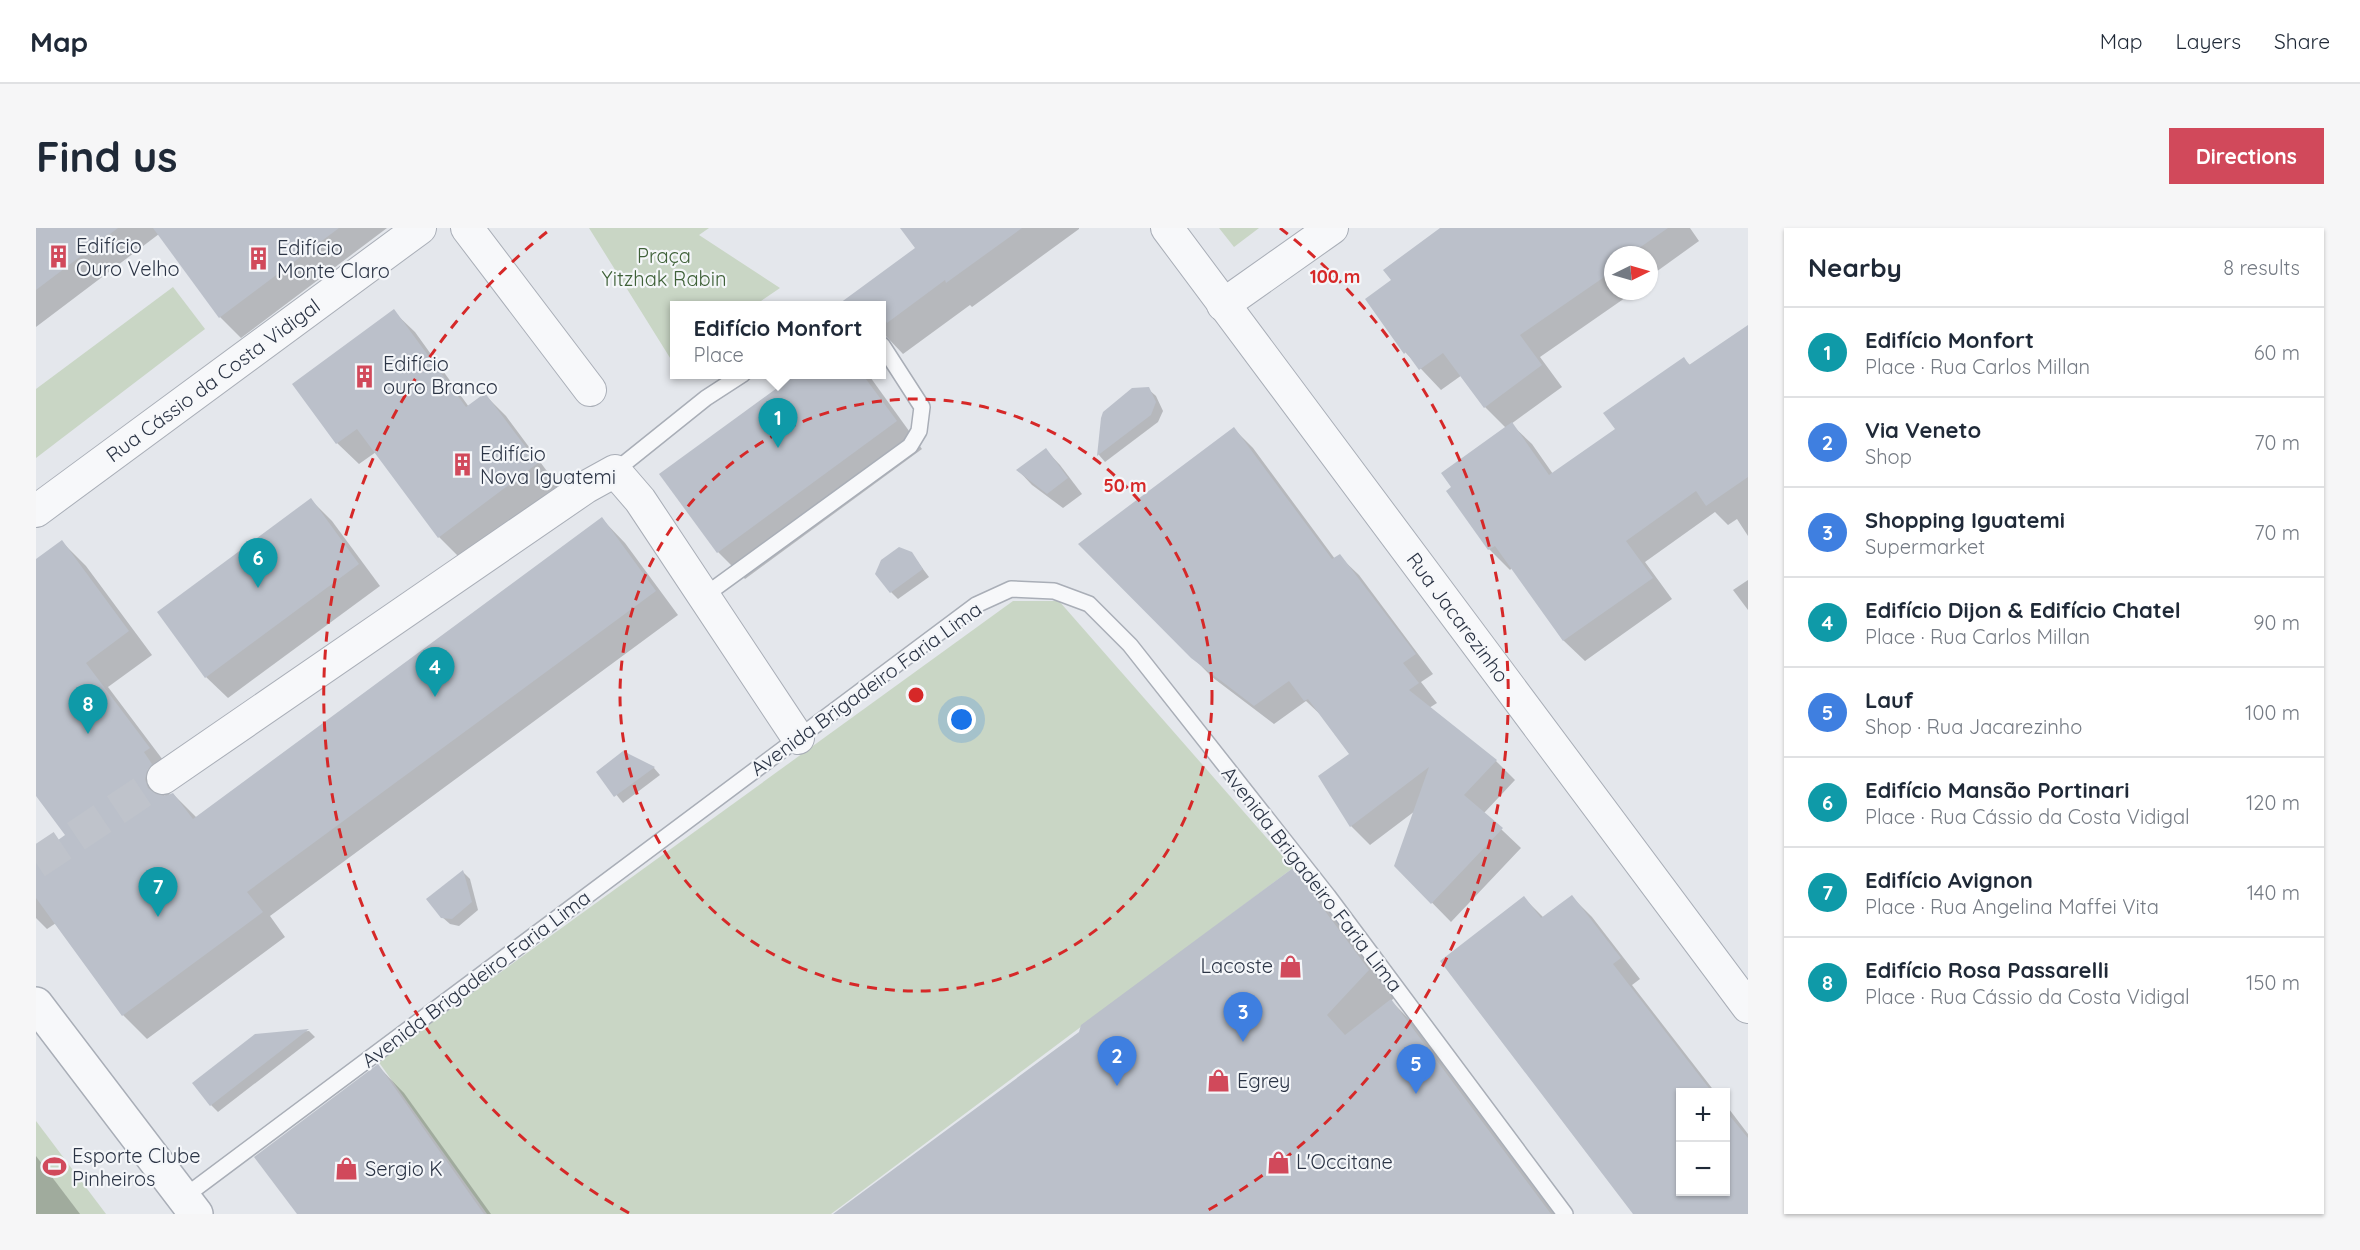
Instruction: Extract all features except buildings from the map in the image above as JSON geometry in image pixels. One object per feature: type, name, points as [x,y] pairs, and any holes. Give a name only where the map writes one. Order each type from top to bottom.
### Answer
[{"type":"street","name":"Rua Cássio da Costa Vidigal","points":[[36,512],[420,228]]},
{"type":"street","points":[[467,228],[590,390]]},
{"type":"street","name":"Rua Jacarezinho","points":[[1167,228],[1748,1007]]},
{"type":"street","points":[[1223,305],[1332,228]]},
{"type":"street","points":[[163,778],[586,487],[615,471],[639,500],[798,738]]},
{"type":"street","points":[[36,1004],[190,1206]]},
{"type":"lane","points":[[704,597],[910,446],[919,431],[922,407],[886,351]]},
{"type":"lane","points":[[615,471],[706,398],[737,379]]},
{"type":"lane","name":"Avenida Brigadeiro Faria Lima","points":[[190,1206],[798,738],[976,605],[1011,589],[1054,591],[1089,604],[1130,645],[1328,896],[1565,1214]]},
{"type":"green space","name":"Praça Yitzhak Rabin","points":[[589,228],[709,228],[699,235],[780,288],[761,301],[670,301],[670,358]]},
{"type":"green space","points":[[1219,228],[1259,228],[1234,247]]},
{"type":"green space","points":[[173,287],[205,329],[36,458],[36,389]]},
{"type":"green space","points":[[1013,601],[1059,601],[1293,868],[831,1214],[487,1214],[378,1061]]},
{"type":"green space","name":"Esporte Clube Pinheiros","points":[[36,1121],[106,1214],[36,1214]]},
{"type":"tunnel","points":[[36,863],[163,778]]},
{"type":"place","name":"Edifício Ouro Velho","points":[[58,257]]},
{"type":"place","name":"Edifício Monte Claro","points":[[259,259]]},
{"type":"place","name":"Edifício ouro Branco","points":[[365,376]]},
{"type":"place","name":"Edifício Monfort","points":[[778,448]]},
{"type":"place","name":"Edifício Nova Iguatemi","points":[[462,465]]},
{"type":"place","name":"Edifício Mansão Portinari","points":[[258,588]]},
{"type":"place","name":"Edifício Dijon & Edifício Chatel","points":[[435,697]]},
{"type":"place","name":"Edifício Rosa Passarelli","points":[[88,734]]},
{"type":"place","name":"Edifício Avignon","points":[[158,917]]},
{"type":"place","name":"Lacoste","points":[[1291,966]]},
{"type":"place","name":"Shopping Iguatemi","points":[[1243,1042]]},
{"type":"place","name":"Egrey","points":[[1219,1081]]},
{"type":"place","name":"Via Veneto","points":[[1117,1086]]},
{"type":"place","name":"Lauf","points":[[1416,1094]]},
{"type":"place","name":"L'Occitane","points":[[1278,1162]]},
{"type":"place","name":"Esporte Clube Pinheiros","points":[[54,1167]]},
{"type":"place","name":"Sergio K","points":[[347,1169]]}]
